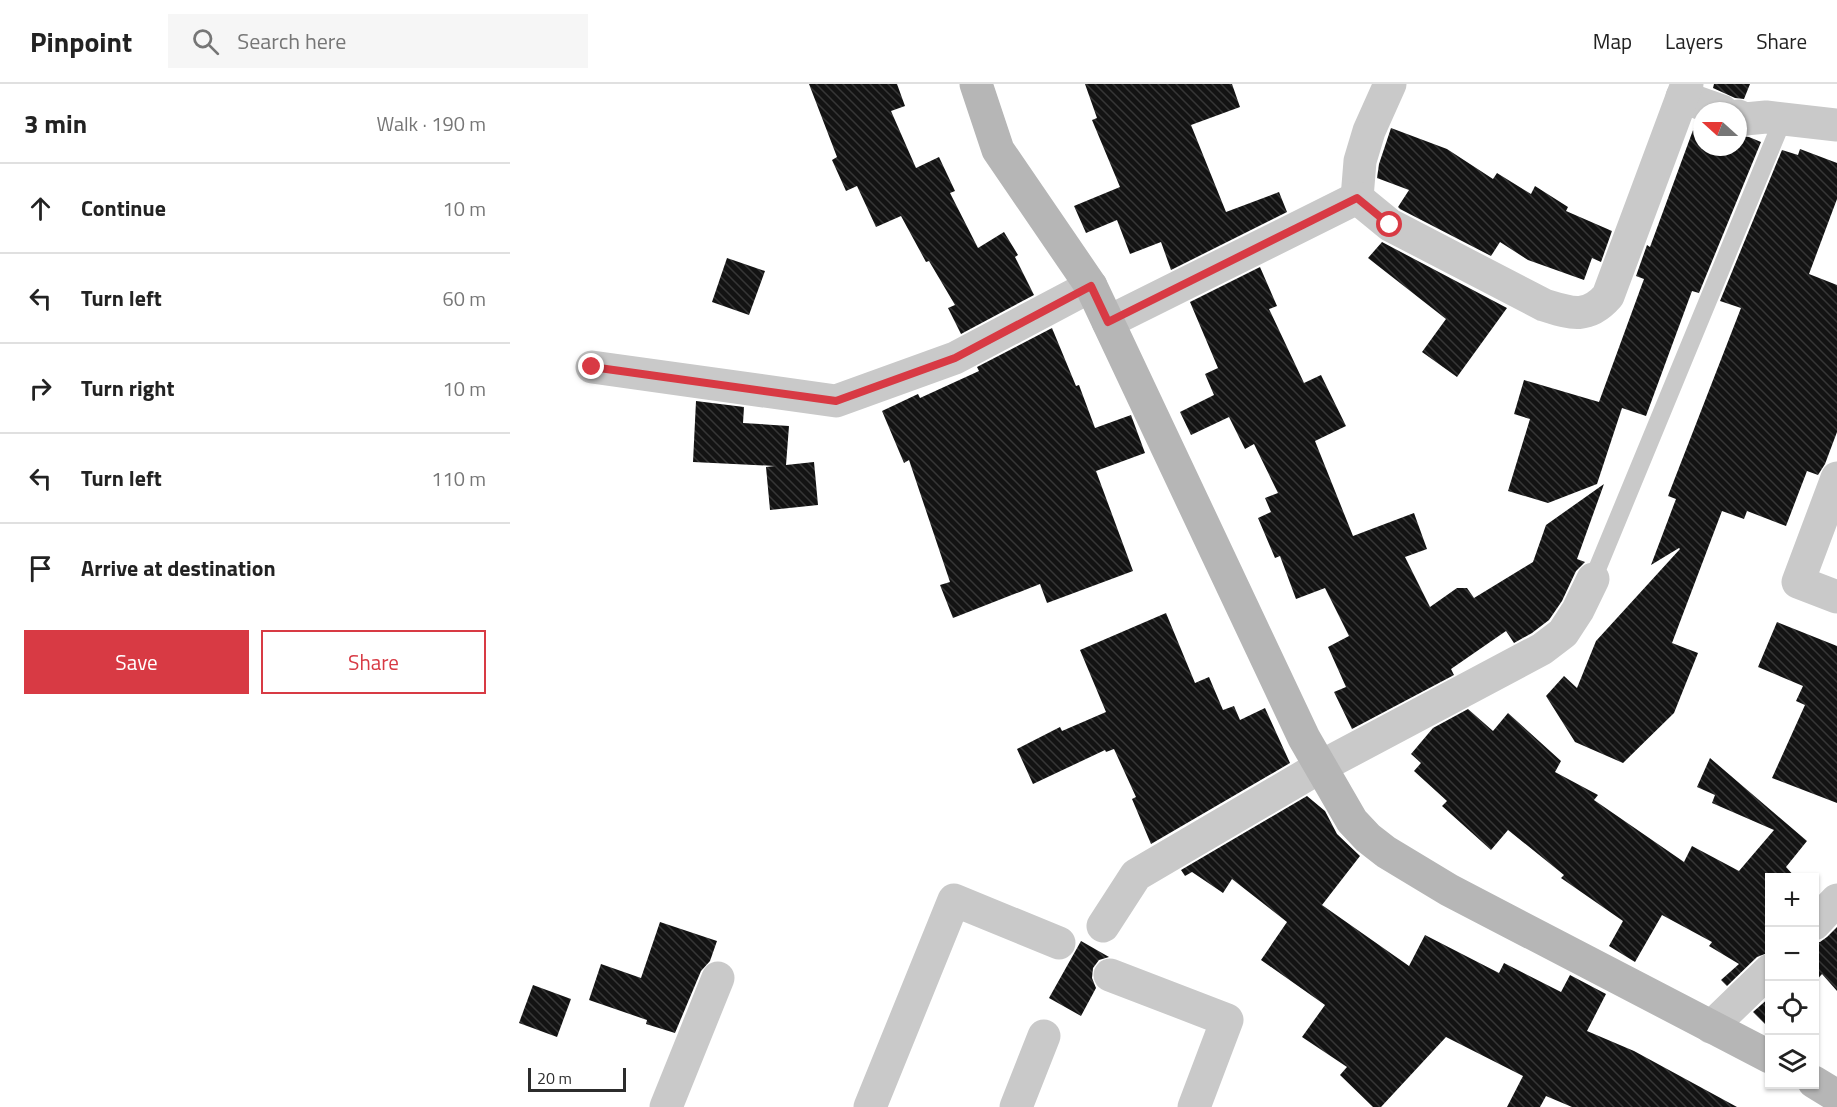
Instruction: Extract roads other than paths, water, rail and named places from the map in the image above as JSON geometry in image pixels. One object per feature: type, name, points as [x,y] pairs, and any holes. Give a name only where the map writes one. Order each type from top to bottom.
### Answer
[{"type":"main road","points":[[976,84],[998,150],[1091,286],[1320,767],[1352,821],[1386,852],[1449,890],[1765,1055]]},
{"type":"main road","points":[[1819,1085],[1837,1096]]},
{"type":"street","points":[[1357,198],[1360,161],[1369,131],[1390,84]]},
{"type":"street","points":[[1357,198],[1390,225],[1535,300],[1568,313],[1590,312],[1608,296],[1684,90],[1706,102]]},
{"type":"street","points":[[1747,119],[1766,117],[1837,125]]},
{"type":"street","points":[[1108,322],[1357,198]]},
{"type":"street","points":[[592,367],[836,401],[955,358],[1091,286]]},
{"type":"street","points":[[1837,477],[1798,582],[1837,597]]},
{"type":"street","points":[[1103,926],[1136,875],[1320,767],[1542,650],[1563,633],[1578,610],[1593,579]]},
{"type":"street","points":[[870,1107],[954,900],[1059,943]]},
{"type":"street","points":[[1819,920],[1837,900]]},
{"type":"street","points":[[1110,975],[1227,1020],[1194,1107]]},
{"type":"street","points":[[1711,1027],[1765,975]]},
{"type":"street","points":[[666,1107],[718,978]]},
{"type":"street","points":[[1016,1107],[1044,1036]]},
{"type":"lane","points":[[1593,579],[1778,131]]}]
